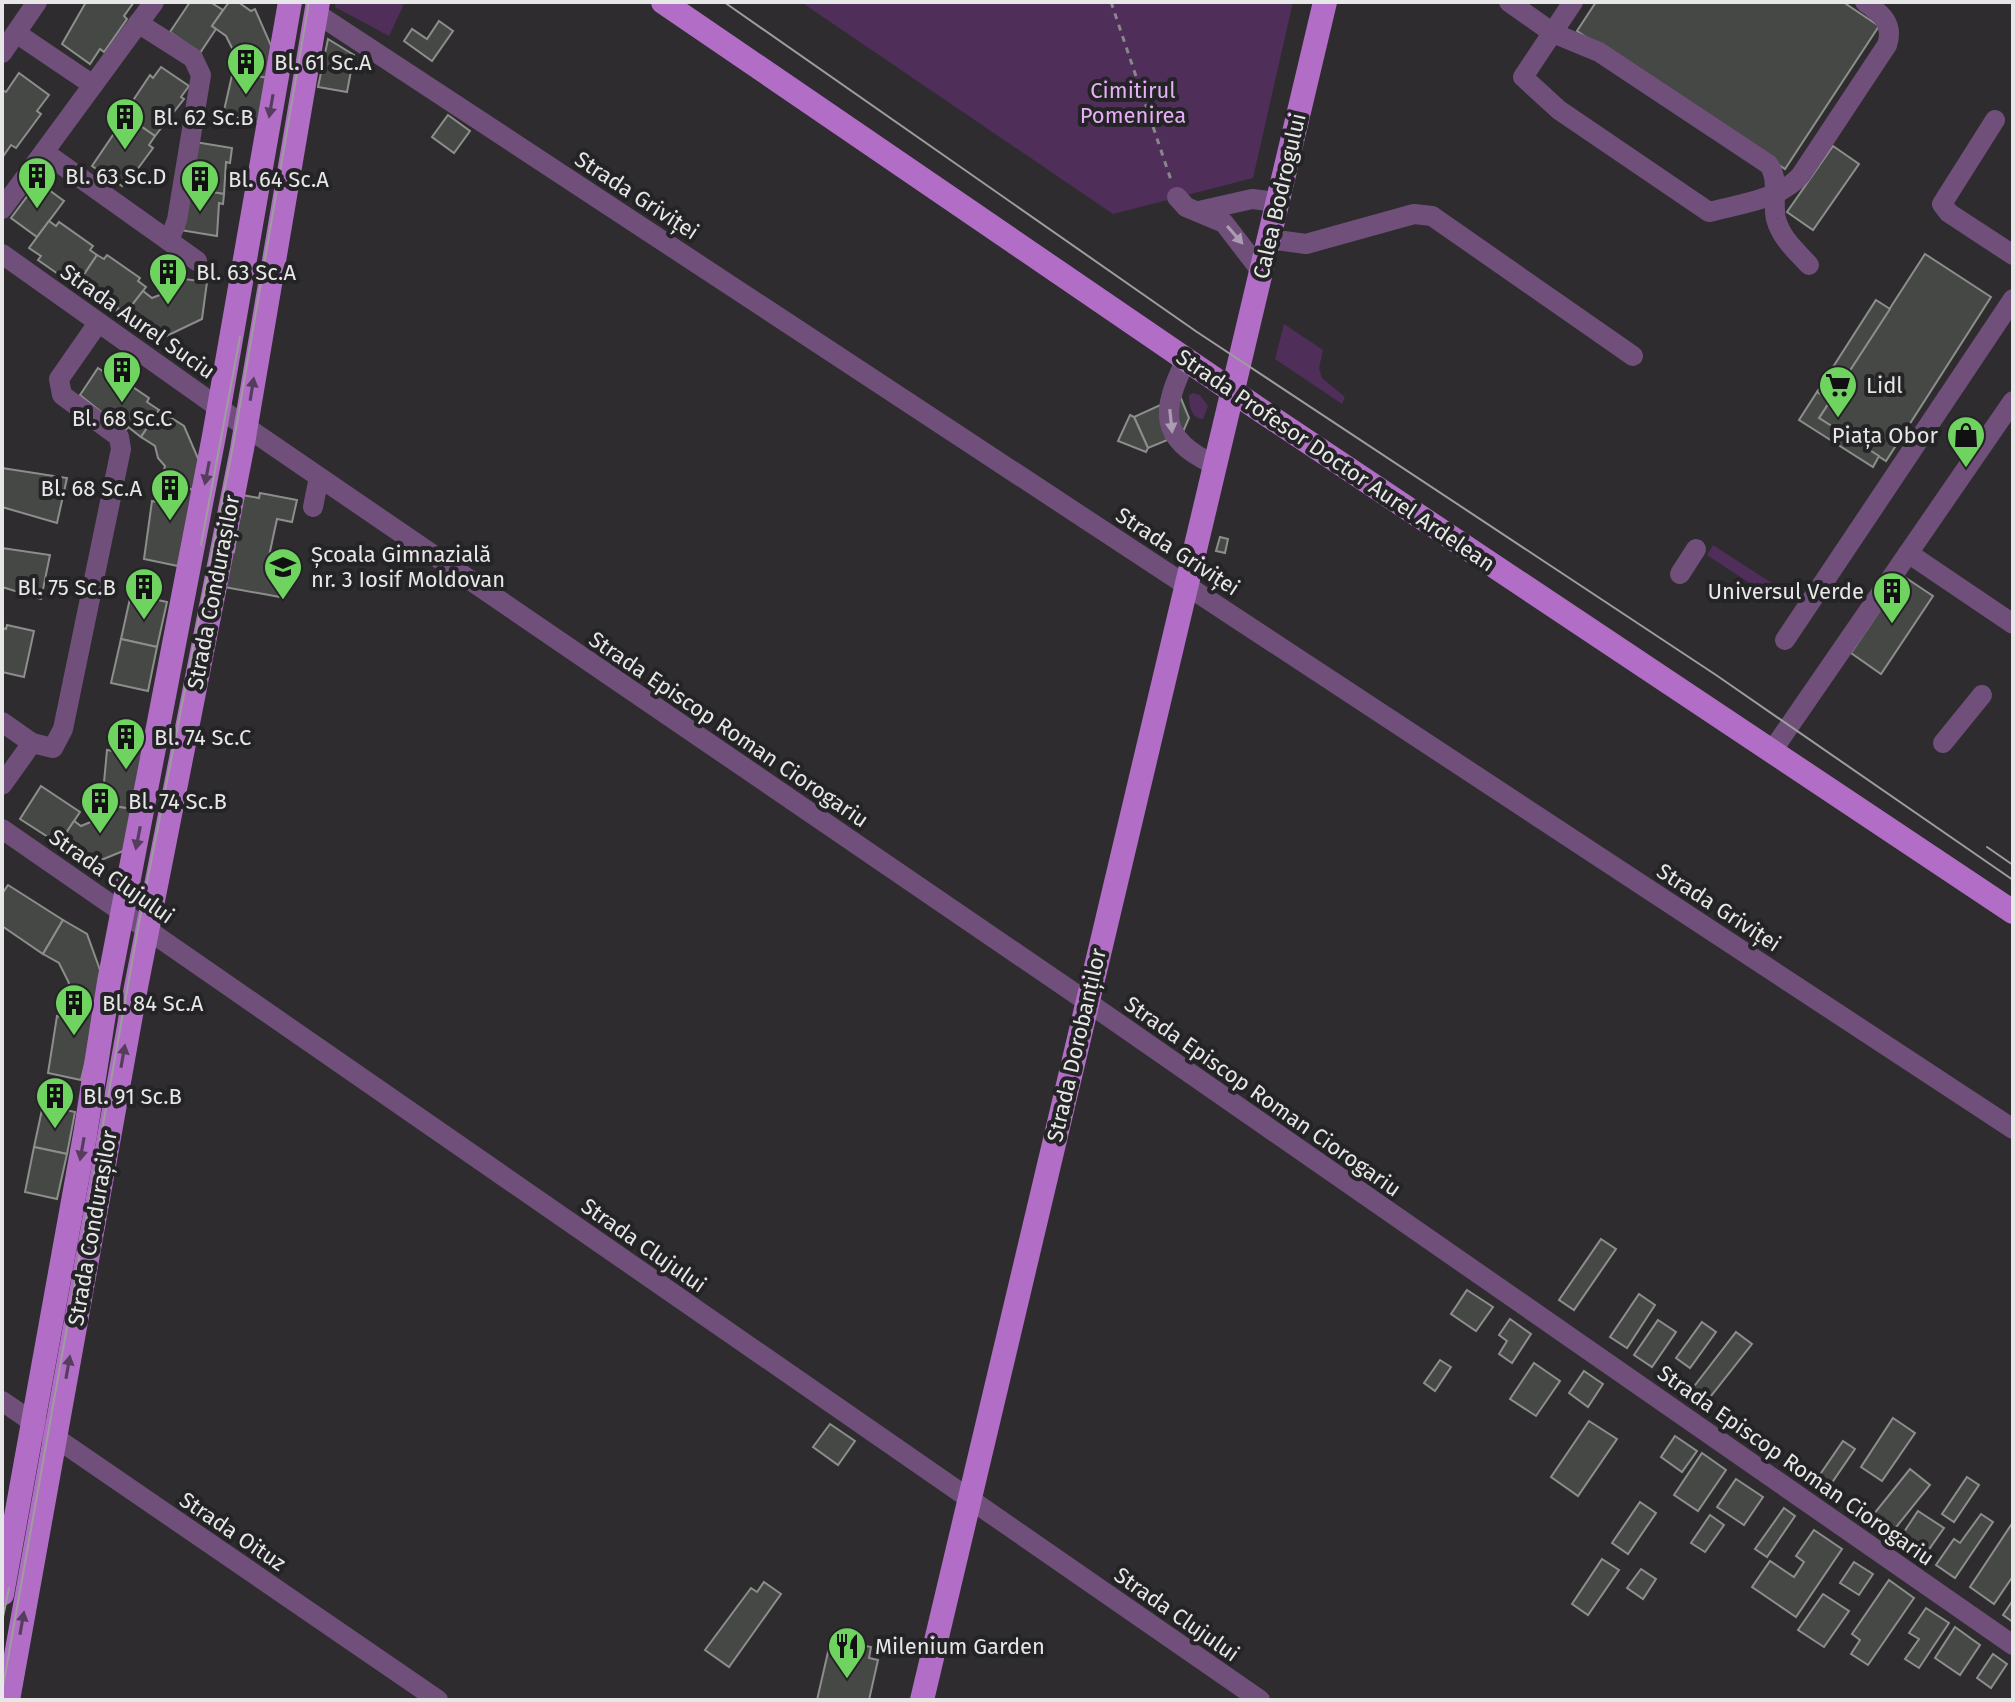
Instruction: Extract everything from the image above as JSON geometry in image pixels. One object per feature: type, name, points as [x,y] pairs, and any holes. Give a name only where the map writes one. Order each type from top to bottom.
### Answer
[{"type":"main road","name":"Strada Condurașilor","points":[[2,1594],[290,2]]},
{"type":"main road","name":"Strada Profesor Doctor Aurel Ardelean","points":[[663,2],[1186,360],[2013,912]]},
{"type":"main road","name":"Calea Bodrogului","points":[[1231,390],[1325,2]]},
{"type":"main road","name":"Strada Condurașilor","points":[[8,1700],[148,930],[246,427],[317,8]]},
{"type":"main road","name":"Strada Dorobanților","points":[[922,1700],[1231,390]]},
{"type":"street","points":[[2,53],[37,2]]},
{"type":"street","points":[[2,209],[154,2]]},
{"type":"street","points":[[1509,2],[1553,33],[1599,52],[1768,164],[1775,176],[1777,223],[1785,238],[1809,265]]},
{"type":"street","points":[[1573,2],[1523,77],[1559,110],[1709,212],[1774,195],[1788,188],[1801,175],[1887,45],[1890,31],[1887,20],[1865,2]]},
{"type":"street","name":"Strada Griviței","points":[[317,8],[2013,1129]]},
{"type":"street","points":[[138,23],[193,58],[201,75],[177,220],[169,241]]},
{"type":"street","points":[[16,33],[93,85]]},
{"type":"street","points":[[1995,120],[1942,204],[1949,213],[2013,255]]},
{"type":"street","points":[[44,152],[197,261]]},
{"type":"street","points":[[1177,197],[1186,207],[1230,229],[1261,271]]},
{"type":"street","points":[[1199,211],[1252,199],[1277,202]]},
{"type":"street","points":[[1269,239],[1306,244],[1414,214],[1432,216],[1633,356]]},
{"type":"street","name":"Strada Aurel Suciu","points":[[2,254],[246,427]]},
{"type":"street","points":[[1785,640],[2013,299]]},
{"type":"street","points":[[2,722],[32,743],[53,748],[63,729],[121,449],[119,437],[62,395],[58,387],[59,379],[98,323]]},
{"type":"street","points":[[1186,360],[1174,385],[1169,425],[1187,451],[1213,464]]},
{"type":"street","points":[[1772,751],[2013,401]]},
{"type":"street","name":"Strada Episcop Roman Ciorogariu","points":[[246,427],[1086,1001],[2013,1645]]},
{"type":"street","points":[[313,507],[319,477]]},
{"type":"street","points":[[1680,574],[1696,549]]},
{"type":"street","points":[[1908,553],[2013,624]]},
{"type":"street","points":[[1943,743],[1982,695]]},
{"type":"street","points":[[2,785],[32,743]]},
{"type":"street","name":"Strada Clujului","points":[[5,836],[123,912],[1260,1700]]},
{"type":"street","name":"Strada Oituz","points":[[2,1401],[438,1700]]},
{"type":"path","points":[[1111,2],[1177,197]]},
{"type":"green space","points":[[336,2],[405,2],[389,36],[335,7]]},
{"type":"green space","name":"Cimitirul Pomenirea","points":[[801,2],[1293,2],[1253,178],[1113,214]]},
{"type":"green space","points":[[1284,324],[1323,350],[1319,368],[1322,378],[1345,397],[1342,404],[1275,359]]},
{"type":"green space","points":[[1189,395],[1200,395],[1208,406],[1203,419],[1196,417],[1192,411]]},
{"type":"green space","points":[[1713,545],[1773,584],[1766,594],[1707,555]]},
{"type":"building","points":[[86,2],[134,2],[124,16],[127,19],[104,52],[100,49],[90,64],[62,44]]},
{"type":"building","points":[[190,2],[210,2],[223,10],[212,26],[216,29],[200,53],[170,32]]},
{"type":"building","points":[[229,2],[238,2],[251,11],[255,9],[276,57],[267,78],[233,71],[236,56],[226,36],[212,26]]},
{"type":"building","points":[[1596,2],[1843,2],[1879,26],[1785,169],[1577,31]]},
{"type":"building","points":[[439,21],[453,31],[432,61],[404,41],[412,29],[427,39]]},
{"type":"building","points":[[328,39],[354,55],[347,92],[318,87]]},
{"type":"building","points":[[161,67],[189,86],[181,97],[184,99],[155,136],[126,116],[150,75],[153,78]]},
{"type":"building","name":"Bl. 61 Sc.A","points":[[233,71],[267,78],[260,122],[223,115]]},
{"type":"building","points":[[19,73],[49,95],[37,111],[41,114],[16,148],[11,145],[2,158],[2,90],[6,92]]},
{"type":"building","points":[[448,115],[470,131],[454,153],[432,137]]},
{"type":"building","name":"Bl. 62 Sc.B","points":[[126,116],[155,136],[149,145],[153,148],[122,186],[92,166]]},
{"type":"building","points":[[195,142],[232,148],[230,163],[226,162],[224,194],[187,188]]},
{"type":"building","points":[[1833,146],[1859,164],[1813,230],[1787,212]]},
{"type":"building","name":"Bl. 63 Sc.D","points":[[38,182],[64,201],[37,237],[11,218]]},
{"type":"building","name":"Bl. 64 Sc.A","points":[[187,188],[224,194],[223,204],[219,203],[217,236],[180,230]]},
{"type":"building","points":[[49,221],[56,226],[59,222],[93,246],[90,250],[97,255],[79,282],[71,277],[68,281],[38,260],[41,256],[29,248]]},
{"type":"building","points":[[1925,254],[1991,297],[1886,461],[1819,418]]},
{"type":"building","points":[[97,255],[104,259],[107,255],[140,278],[138,281],[146,287],[125,314],[118,308],[115,313],[84,291],[86,288],[79,282]]},
{"type":"building","name":"Bl. 63 Sc.A","points":[[177,278],[207,282],[202,319],[158,340],[125,314],[143,291],[152,298],[175,289]]},
{"type":"building","points":[[1876,300],[1890,309],[1830,401],[1817,392]]},
{"type":"building","name":"Bl. 68 Sc.C","points":[[98,368],[113,378],[115,375],[149,398],[147,402],[159,410],[141,437],[128,427],[125,431],[80,395]]},
{"type":"building","points":[[1817,392],[1830,401],[1819,418],[1879,456],[1873,467],[1799,420]]},
{"type":"building","points":[[1180,396],[1189,418],[1182,434],[1148,448],[1134,417]]},
{"type":"building","points":[[159,410],[184,426],[200,463],[194,490],[161,483],[165,466],[158,458],[155,446],[141,437]]},
{"type":"building","points":[[1130,415],[1134,417],[1148,448],[1146,452],[1118,441]]},
{"type":"building","points":[[2,468],[67,478],[57,523],[2,507]]},
{"type":"building","name":"Bl. 68 Sc.A","points":[[161,483],[194,490],[178,566],[144,559],[152,501],[157,502]]},
{"type":"building","points":[[260,493],[297,500],[292,522],[277,519],[266,570],[284,574],[280,597],[224,587],[230,551],[234,552],[242,495],[259,498]]},
{"type":"building","points":[[1220,537],[1228,539],[1225,553],[1216,551]]},
{"type":"building","points":[[2,548],[50,555],[41,599],[2,587]]},
{"type":"building","name":"Universul Verde","points":[[1903,576],[1933,596],[1881,674],[1851,653]]},
{"type":"building","name":"Bl. 75 Sc.B","points":[[131,594],[167,602],[157,647],[121,639]]},
{"type":"building","points":[[7,625],[34,631],[24,677],[2,672],[2,628],[6,629]]},
{"type":"building","points":[[121,639],[157,647],[148,691],[111,683]]},
{"type":"building","name":"Bl. 74 Sc.C","points":[[116,730],[151,736],[138,810],[102,804],[107,750],[113,751]]},
{"type":"building","points":[[41,786],[80,812],[59,844],[20,819]]},
{"type":"building","name":"Bl. 74 Sc.B","points":[[107,805],[138,810],[133,847],[84,867],[56,848],[74,821],[81,826],[105,816]]},
{"type":"building","points":[[8,885],[63,920],[43,954],[2,926],[2,894]]},
{"type":"building","points":[[63,920],[87,934],[104,981],[100,1003],[66,995],[69,983],[59,963],[43,954]]},
{"type":"building","name":"Bl. 84 Sc.A","points":[[66,995],[100,1003],[81,1080],[48,1073],[57,1016],[61,1017]]},
{"type":"building","name":"Bl. 91 Sc.B","points":[[43,1105],[75,1112],[67,1154],[34,1147]]},
{"type":"building","points":[[34,1147],[67,1154],[57,1199],[25,1192]]},
{"type":"building","points":[[1601,1239],[1616,1249],[1574,1310],[1559,1300]]},
{"type":"building","points":[[1467,1290],[1493,1307],[1476,1331],[1451,1314]]},
{"type":"building","points":[[1639,1294],[1655,1305],[1627,1348],[1610,1337]]},
{"type":"building","points":[[1510,1319],[1531,1334],[1512,1363],[1499,1354],[1507,1341],[1499,1335]]},
{"type":"building","points":[[1658,1320],[1676,1332],[1652,1367],[1634,1355]]},
{"type":"building","points":[[1702,1322],[1716,1332],[1690,1368],[1676,1358]]},
{"type":"building","points":[[1736,1332],[1752,1344],[1707,1401],[1692,1389]]},
{"type":"building","points":[[1440,1360],[1451,1367],[1435,1391],[1424,1383]]},
{"type":"building","points":[[1534,1363],[1560,1381],[1536,1416],[1510,1399]]},
{"type":"building","points":[[1584,1371],[1603,1384],[1588,1407],[1569,1393]]},
{"type":"building","points":[[1893,1418],[1915,1433],[1882,1481],[1861,1467]]},
{"type":"building","points":[[1589,1421],[1617,1439],[1578,1496],[1551,1477]]},
{"type":"building","points":[[830,1424],[855,1441],[838,1465],[813,1447]]},
{"type":"building","points":[[1675,1436],[1697,1451],[1682,1472],[1661,1457]]},
{"type":"building","points":[[1843,1441],[1855,1449],[1831,1484],[1819,1476]]},
{"type":"building","points":[[1702,1453],[1726,1470],[1698,1511],[1674,1495]]},
{"type":"building","points":[[1910,1469],[1930,1485],[1893,1531],[1873,1515]]},
{"type":"building","points":[[1967,1477],[1979,1485],[1954,1522],[1942,1514]]},
{"type":"building","points":[[1736,1479],[1763,1497],[1744,1525],[1717,1507]]},
{"type":"building","points":[[1640,1502],[1656,1513],[1628,1554],[1612,1543]]},
{"type":"building","points":[[1784,1508],[1795,1516],[1767,1557],[1755,1549]]},
{"type":"building","points":[[1918,1511],[1944,1528],[1925,1555],[1900,1538]]},
{"type":"building","points":[[1981,1514],[1993,1522],[1955,1578],[1936,1565],[1954,1539],[1960,1543]]},
{"type":"building","points":[[1710,1515],[1724,1525],[1705,1552],[1691,1543]]},
{"type":"building","points":[[2013,1522],[2013,1576],[1994,1604],[1970,1587]]},
{"type":"building","points":[[1814,1530],[1842,1549],[1796,1617],[1752,1587],[1770,1561],[1794,1577],[1804,1562],[1796,1556]]},
{"type":"building","points":[[1602,1559],[1619,1570],[1588,1615],[1572,1604]]},
{"type":"building","points":[[1854,1562],[1873,1574],[1859,1595],[1840,1583]]},
{"type":"building","points":[[1641,1569],[1656,1579],[1643,1599],[1627,1588]]},
{"type":"building","points":[[1889,1580],[1914,1598],[1868,1665],[1851,1654],[1860,1640],[1852,1634]]},
{"type":"building","points":[[764,1582],[781,1594],[729,1667],[705,1650],[751,1588],[757,1592]]},
{"type":"building","points":[[1823,1594],[1849,1611],[1824,1647],[1798,1630]]},
{"type":"building","points":[[2013,1600],[2013,1622],[2003,1615]]},
{"type":"building","points":[[1926,1608],[1949,1623],[1919,1668],[1905,1659],[1919,1639],[1909,1633]]},
{"type":"building","points":[[1955,1627],[1980,1645],[1960,1675],[1935,1658]]},
{"type":"building","name":"Milenium Garden","points":[[831,1639],[871,1647],[869,1658],[878,1660],[869,1700],[817,1700]]},
{"type":"building","points":[[1993,1654],[2007,1664],[1991,1688],[1977,1678]]},
{"type":"tram line","points":[[2,1692],[139,923],[233,446],[309,2]]},
{"type":"tram line","points":[[724,2],[1197,332],[1716,675],[2013,880]]},
{"type":"tram line","points":[[201,545],[240,337]]},
{"type":"tram line","points":[[1987,847],[2013,865]]},
{"type":"tram line","points":[[2,1622],[9,1588]]},
{"type":"place","name":"Bl. 61 Sc.A","points":[[246,96]]},
{"type":"place","name":"Bl. 62 Sc.B","points":[[125,151]]},
{"type":"place","name":"Bl. 63 Sc.D","points":[[37,210]]},
{"type":"place","name":"Bl. 64 Sc.A","points":[[200,213]]},
{"type":"place","name":"Bl. 63 Sc.A","points":[[168,306]]},
{"type":"place","name":"Bl. 68 Sc.C","points":[[122,404]]},
{"type":"place","name":"Lidl","points":[[1838,419]]},
{"type":"place","name":"Piața Obor","points":[[1966,469]]},
{"type":"place","name":"Bl. 68 Sc.A","points":[[170,522]]},
{"type":"place","name":"Școala Gimnazială nr. 3 Iosif Moldovan","points":[[283,601]]},
{"type":"place","name":"Bl. 75 Sc.B","points":[[144,621]]},
{"type":"place","name":"Universul Verde","points":[[1892,625]]},
{"type":"place","name":"Bl. 74 Sc.C","points":[[126,771]]},
{"type":"place","name":"Bl. 74 Sc.B","points":[[100,835]]},
{"type":"place","name":"Bl. 84 Sc.A","points":[[74,1037]]},
{"type":"place","name":"Bl. 91 Sc.B","points":[[55,1130]]},
{"type":"place","name":"Milenium Garden","points":[[847,1680]]}]
